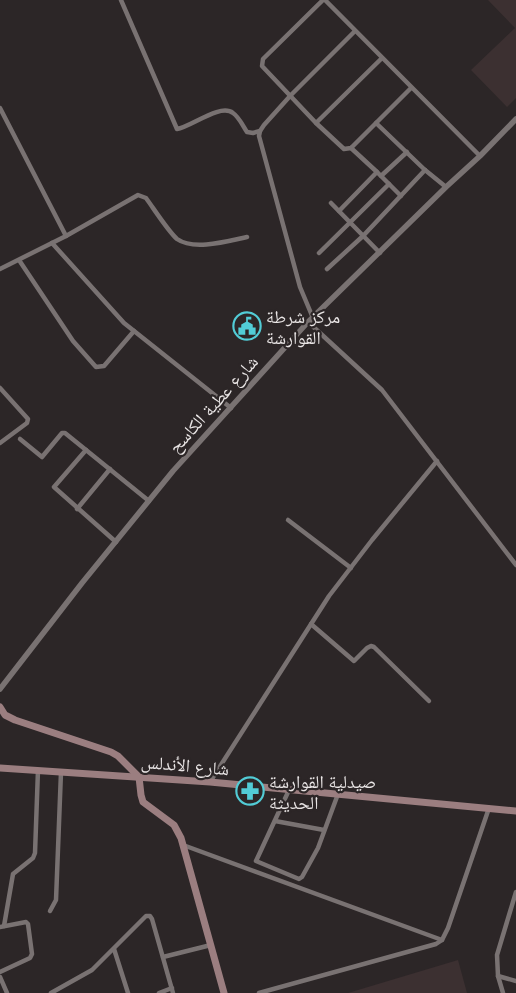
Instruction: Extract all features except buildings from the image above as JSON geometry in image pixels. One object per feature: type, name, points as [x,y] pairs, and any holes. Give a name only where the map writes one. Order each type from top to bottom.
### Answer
[{"type":"main road","points":[[0,707],[4,715],[15,720],[111,752],[118,756],[139,777],[143,802],[174,825],[178,831],[224,993]]},
{"type":"main road","name":"شارع الأندلس","points":[[0,768],[210,782],[516,811]]},
{"type":"street","points":[[120,0],[175,128],[179,129],[215,113],[229,111],[236,116],[248,132],[260,131]]},
{"type":"street","points":[[411,88],[351,148],[344,149],[316,123],[262,66],[263,59],[324,0],[480,156]]},
{"type":"street","points":[[355,31],[290,94],[264,125],[259,136],[310,320],[382,390],[516,566]]},
{"type":"street","points":[[316,123],[382,58]]},
{"type":"street","points":[[0,108],[66,236]]},
{"type":"street","name":"شارع عطية الكاسح","points":[[0,690],[173,471],[310,320],[516,119]]},
{"type":"street","points":[[376,123],[425,170],[446,187]]},
{"type":"street","points":[[351,148],[401,196]]},
{"type":"street","points":[[339,211],[379,174],[408,152]]},
{"type":"street","points":[[327,269],[363,236],[425,170]]},
{"type":"street","points":[[319,253],[389,184]]},
{"type":"street","points":[[0,269],[66,236],[138,195],[146,198],[176,238],[190,244],[214,243],[247,237]]},
{"type":"street","points":[[331,203],[380,253]]},
{"type":"street","points":[[52,243],[124,323],[231,408]]},
{"type":"street","points":[[19,260],[73,341],[96,367],[104,366],[134,331]]},
{"type":"street","points":[[0,388],[28,419],[27,423],[0,443]]},
{"type":"street","points":[[20,439],[42,457],[62,433],[65,433],[149,501]]},
{"type":"street","points":[[86,450],[54,485],[55,489],[116,542]]},
{"type":"street","points":[[210,782],[311,624],[350,568],[437,461]]},
{"type":"street","points":[[77,509],[110,469]]},
{"type":"street","points":[[288,520],[350,568]]},
{"type":"street","points":[[311,624],[354,661],[367,648],[374,647],[428,701]]},
{"type":"street","points":[[0,972],[30,958],[32,954],[28,924],[26,922],[2,926],[13,874],[33,858],[35,853],[38,770]]},
{"type":"street","points":[[50,911],[56,900],[61,772]]},
{"type":"street","points":[[289,790],[256,862],[299,878],[318,848],[338,794]]},
{"type":"street","points":[[259,993],[436,944],[442,940],[448,928],[489,808]]},
{"type":"street","points":[[275,821],[324,830]]},
{"type":"street","points":[[183,845],[442,940]]},
{"type":"street","points":[[503,993],[498,976],[498,948],[516,892]]},
{"type":"street","points":[[51,993],[60,991],[92,970],[146,916],[150,916],[152,919],[173,991],[158,993]]},
{"type":"street","points":[[163,957],[211,945]]},
{"type":"street","points":[[114,950],[128,993]]},
{"type":"street","points":[[498,976],[516,981]]},
{"type":"street","points":[[0,977],[7,993]]},
{"type":"shaded area","points":[[488,0],[516,0],[516,98],[507,107],[471,70],[515,28]]},
{"type":"shaded area","points":[[458,960],[467,993],[348,993]]},
{"type":"place","name":"مركز شرطة القوارشة","points":[[247,326]]},
{"type":"place","name":"صيدلية القوارشة الحديثة","points":[[250,791]]}]
